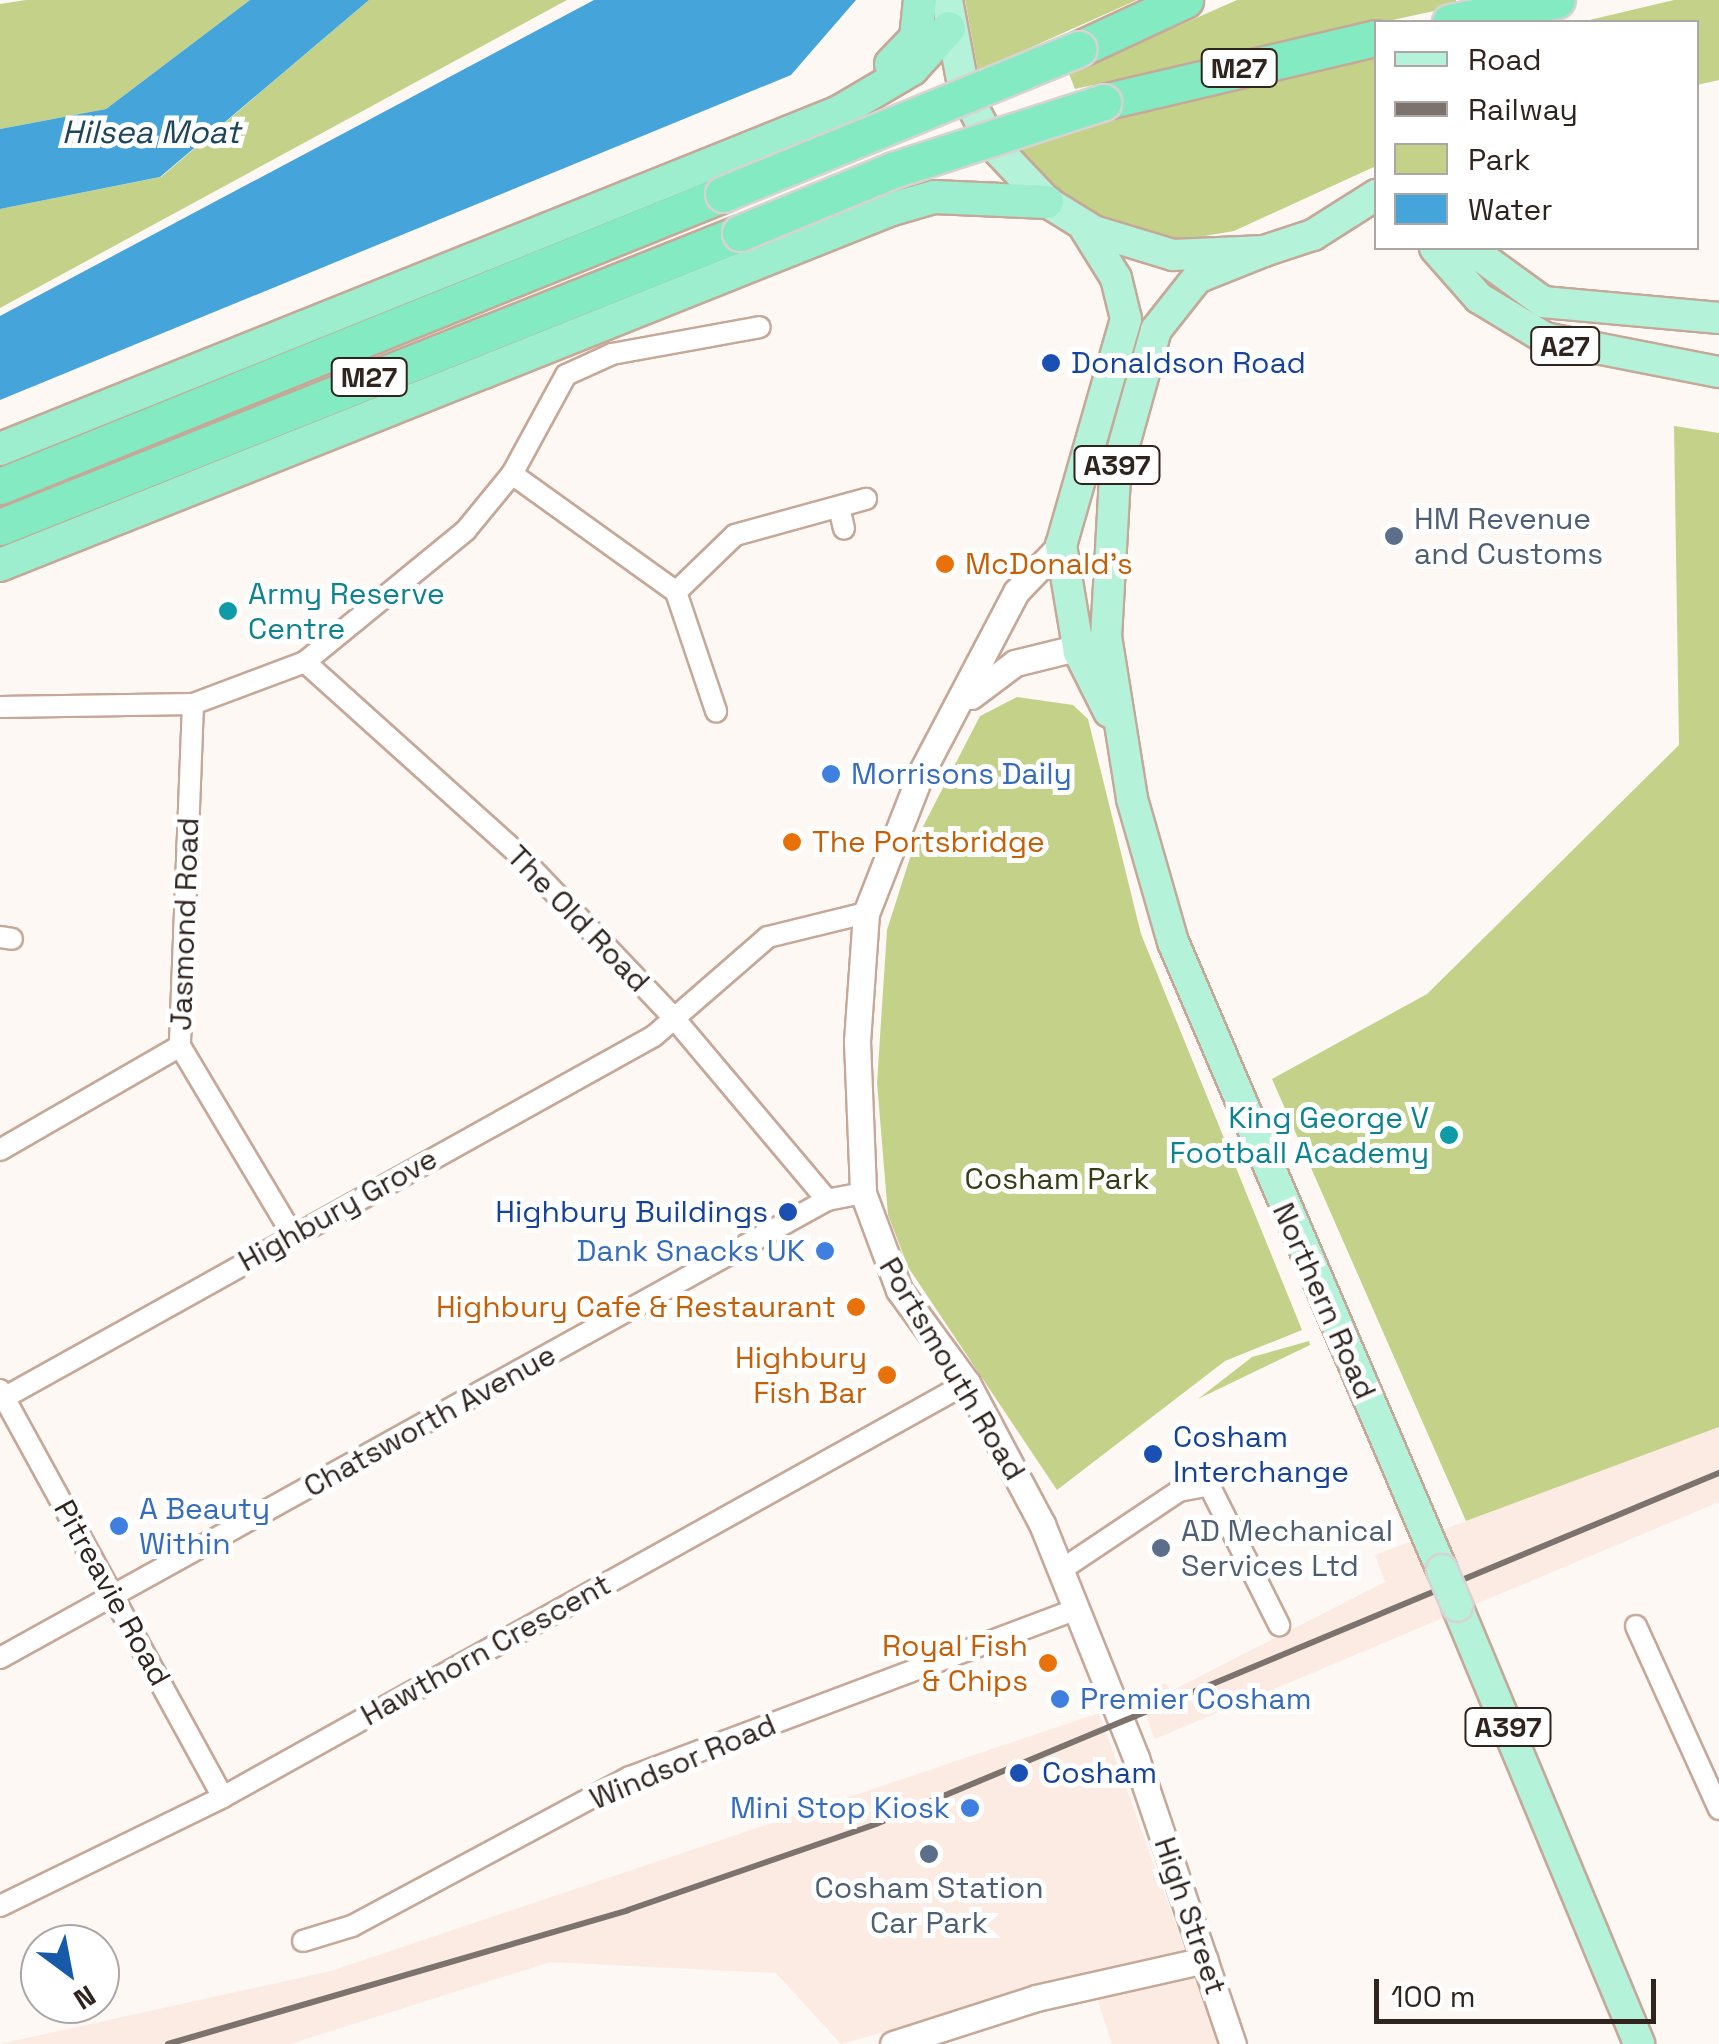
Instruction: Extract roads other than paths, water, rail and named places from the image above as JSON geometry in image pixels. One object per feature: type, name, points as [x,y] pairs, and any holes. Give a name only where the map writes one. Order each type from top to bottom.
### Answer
[{"type":"highway","points":[[780,130],[902,55],[920,28],[920,0]]},
{"type":"highway","name":"M27","points":[[0,486],[1079,49],[1185,0]]},
{"type":"highway","points":[[1460,20],[1557,0]]},
{"type":"highway","points":[[0,450],[880,90],[948,14]]},
{"type":"highway","name":"M27","points":[[0,527],[893,170],[1102,102],[1374,38]]},
{"type":"highway","points":[[0,565],[892,208],[934,197],[1047,202]]},
{"type":"main road","points":[[948,14],[978,120],[1047,202],[1083,225],[1173,254],[1264,250]]},
{"type":"main road","name":"Northern Road","points":[[1370,204],[1197,278],[1156,330],[1115,477],[1106,636],[1122,742],[1149,865],[1197,1005],[1442,1570],[1640,2044]]},
{"type":"main road","name":"Northern Road","points":[[1083,225],[1116,278],[1126,319],[1060,545],[1079,652],[1122,742]]},
{"type":"main road","name":"A27","points":[[1448,250],[1543,302],[1719,318]]},
{"type":"main road","name":"A27","points":[[1448,250],[1479,298],[1545,338],[1719,372]]},
{"type":"main road","name":"Northern Road","points":[[1560,1849],[1662,2044]]},
{"type":"street","points":[[0,708],[193,704],[305,662],[410,582],[512,474],[540,409],[566,375],[612,354],[760,327]]},
{"type":"street","points":[[512,474],[676,592],[716,711]]},
{"type":"street","points":[[676,592],[735,535],[866,499]]},
{"type":"street","points":[[838,507],[844,528]]},
{"type":"street","name":"Portsmouth Road","points":[[1060,545],[1016,592],[921,773],[866,913],[857,1041],[863,1193],[899,1290],[967,1383],[1061,1570],[1126,1731]]},
{"type":"street","name":"Portsmouth Road","points":[[957,710],[1015,663],[1079,652],[1106,636]]},
{"type":"street","name":"The Old Road","points":[[305,662],[518,853],[674,1018],[827,1200]]},
{"type":"street","name":"Jasmond Road","points":[[193,704],[180,1046],[292,1234]]},
{"type":"street","name":"Highbury Grove","points":[[2,1396],[674,1018],[768,937],[866,913]]},
{"type":"street","points":[[0,1150],[180,1046]]},
{"type":"street","name":"Chatsworth Avenue","points":[[0,1658],[827,1200],[863,1193]]},
{"type":"street","name":"Hawthorn Crescent","points":[[0,1906],[223,1797],[967,1383]]},
{"type":"street","name":"Pitreavie Road","points":[[2,1396],[223,1797]]},
{"type":"street","points":[[1061,1570],[1179,1490],[1209,1486],[1279,1625]]},
{"type":"street","name":"Windsor Road","points":[[303,1942],[352,1926],[630,1778],[1076,1609]]},
{"type":"street","points":[[1636,1626],[1719,1809]]},
{"type":"street","name":"High Street","points":[[1126,1731],[1233,2044]]},
{"type":"street","points":[[893,2044],[1036,1998],[1205,1960]]},
{"type":"water","name":"Hilsea Moat","points":[[250,0],[369,0],[160,177],[0,209],[0,129],[106,109]]},
{"type":"water","points":[[594,0],[856,0],[791,75],[0,400],[0,316]]},
{"type":"railway","points":[[168,2044],[628,1910],[876,1824],[1719,1473]]},
{"type":"place","name":"Donaldson Road","points":[[1051,363]]},
{"type":"place","name":"HM Revenue and Customs","points":[[1394,536]]},
{"type":"place","name":"McDonald's","points":[[945,564]]},
{"type":"place","name":"Army Reserve Centre","points":[[228,611]]},
{"type":"place","name":"Morrisons Daily","points":[[831,774]]},
{"type":"place","name":"The Portsbridge","points":[[792,842]]},
{"type":"place","name":"King George V Football Academy","points":[[1449,1135]]},
{"type":"place","name":"Highbury Buildings","points":[[788,1212]]},
{"type":"place","name":"Dank Snacks UK","points":[[825,1251]]},
{"type":"place","name":"Highbury Cafe & Restaurant","points":[[856,1307]]},
{"type":"place","name":"Highbury Fish Bar","points":[[887,1375]]},
{"type":"place","name":"Cosham Interchange","points":[[1153,1454]]},
{"type":"place","name":"A Beauty Within","points":[[119,1526]]},
{"type":"place","name":"AD Mechanical Services Ltd","points":[[1161,1548]]},
{"type":"place","name":"Royal Fish & Chips","points":[[1048,1663]]},
{"type":"place","name":"Premier Cosham","points":[[1060,1699]]},
{"type":"place","name":"Cosham","points":[[1019,1773]]},
{"type":"place","name":"Mini Stop Kiosk","points":[[970,1808]]},
{"type":"place","name":"Cosham Station Car Park","points":[[929,1854]]},
{"type":"park label","name":"Cosham Park","points":[[1057,1179]]}]
